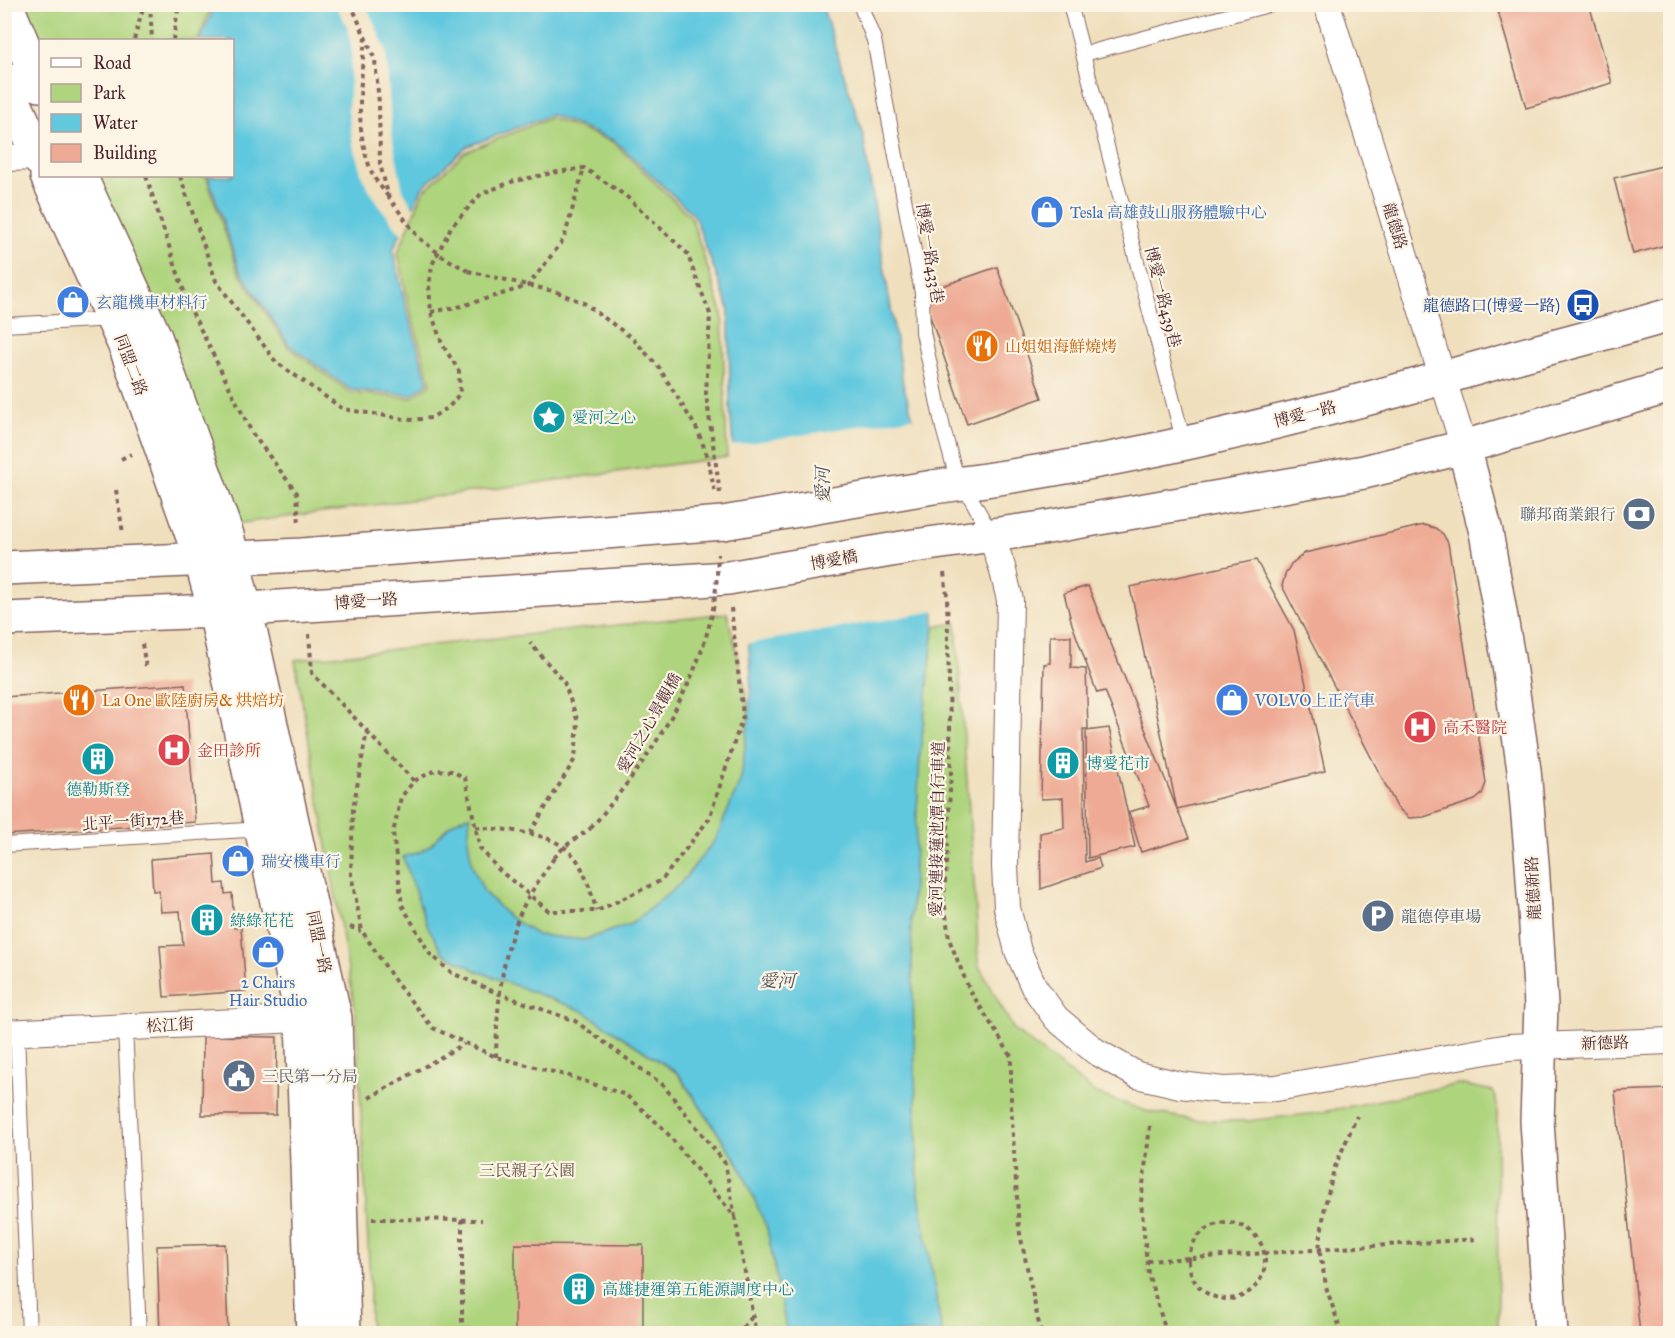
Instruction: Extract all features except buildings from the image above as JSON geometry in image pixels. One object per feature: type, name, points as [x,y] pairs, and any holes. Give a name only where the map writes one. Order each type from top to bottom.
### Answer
[{"type":"street","points":[[6,4],[39,83]]},
{"type":"street","name":"龍德路","points":[[1327,4],[1464,447]]},
{"type":"street","name":"同盟二路","points":[[4,78],[39,155]]},
{"type":"street","points":[[4,158],[39,162]]},
{"type":"street","name":"同盟二路","points":[[49,177],[126,348],[201,560]]},
{"type":"street","name":"同盟二路","points":[[80,177],[154,337],[227,535],[233,558]]},
{"type":"street","name":"博愛一路","points":[[947,486],[1032,474],[1184,443],[1443,378],[1671,315]]},
{"type":"street","points":[[991,535],[1364,472],[1464,447],[1671,386]]},
{"type":"street","name":"龍德新路","points":[[1464,447],[1486,532],[1508,658],[1524,770],[1541,1005],[1536,1121],[1551,1334]]},
{"type":"street","points":[[4,568],[341,552],[721,539],[947,486]]},
{"type":"street","name":"博愛橋","points":[[721,539],[940,542],[991,535]]},
{"type":"street","name":"新德路","points":[[991,535],[1010,600],[1006,908],[1018,951],[1034,987],[1056,1018],[1095,1051],[1137,1075],[1180,1085],[1223,1090],[1276,1088],[1509,1047],[1671,1041]]},
{"type":"street","name":"博愛一路","points":[[4,619],[230,609],[721,539]]},
{"type":"street","name":"同盟一路","points":[[233,558],[230,609],[263,829],[302,1019],[313,1334]]},
{"type":"street","name":"同盟一路","points":[[201,560],[230,609],[335,1018],[344,1334]]},
{"type":"street","name":"松江街","points":[[11,1033],[335,1018]]},
{"type":"lane","name":"博愛一路433巷","points":[[860,4],[874,40],[922,293],[923,332],[943,428],[954,468],[947,486],[991,535]]},
{"type":"lane","name":"博愛一路439巷","points":[[1070,4],[1184,443]]},
{"type":"lane","points":[[1084,54],[1272,4]]},
{"type":"lane","points":[[4,325],[114,319]]},
{"type":"lane","name":"北平一街172巷","points":[[4,846],[263,829]]},
{"type":"lane","points":[[125,1028],[139,1334]]},
{"type":"lane","points":[[11,1033],[28,1334]]},
{"type":"path","points":[[134,39],[144,4]]},
{"type":"path","points":[[150,4],[152,39]]},
{"type":"path","points":[[173,39],[179,4]]},
{"type":"path","points":[[349,4],[375,60],[379,103],[380,164],[389,198]]},
{"type":"path","name":"愛河之心景觀橋","points":[[365,37],[359,102],[362,145],[374,177],[418,237],[442,256],[468,272],[557,292],[584,303],[632,338],[658,366],[697,429],[707,455],[721,539],[716,592],[710,623],[681,696],[654,745],[623,790],[591,828],[564,847],[554,858],[534,887],[518,917],[508,948],[500,986],[496,1057]]},
{"type":"path","points":[[431,312],[462,306],[528,286],[564,239],[584,168]]},
{"type":"path","points":[[180,177],[216,282],[276,362],[343,409],[411,420],[431,418],[450,407],[460,393],[459,371],[442,344],[431,312],[429,286],[432,265],[451,227],[481,194],[511,182],[584,168],[626,196],[687,253],[710,314],[706,394],[717,466],[721,539],[743,716],[709,819],[662,880],[597,911],[549,911],[498,870],[480,848],[465,778],[452,771],[436,771],[414,781],[401,797],[393,833],[402,905],[430,954],[452,973],[497,993],[575,1021],[663,1085],[725,1163],[756,1334]]},
{"type":"path","points":[[146,177],[188,304],[252,433],[297,493],[297,502]]},
{"type":"path","name":"愛河連接蓮池潭自行車道","points":[[947,595],[951,773],[944,899],[949,939],[969,989],[1011,1056],[1011,1105],[1019,1229],[1041,1334]]},
{"type":"path","points":[[530,643],[564,682],[578,722],[575,759],[530,833]]},
{"type":"path","points":[[311,660],[312,673],[414,781]]},
{"type":"path","points":[[367,731],[352,820],[351,874],[362,931],[397,984],[433,1028],[512,1063],[568,1076],[626,1095],[664,1129],[735,1217]]},
{"type":"path","points":[[476,827],[530,833],[564,847],[580,865],[597,911]]},
{"type":"path","points":[[350,927],[362,931]]},
{"type":"path","points":[[366,1100],[464,1043]]},
{"type":"path","points":[[1342,1334],[1326,1290],[1319,1250],[1325,1206],[1334,1169],[1357,1116]]},
{"type":"path","points":[[1150,1126],[1141,1202],[1148,1275],[1167,1334]]},
{"type":"path","points":[[372,1219],[482,1220]]},
{"type":"path","points":[[462,1220],[462,1334]]},
{"type":"path","points":[[1230,1222],[1252,1232],[1260,1242],[1264,1253],[1264,1266],[1257,1284],[1242,1296],[1230,1299],[1217,1298],[1200,1287],[1190,1271],[1191,1246],[1207,1228],[1218,1223],[1230,1222]]},
{"type":"path","points":[[1147,1261],[1477,1239]]},
{"type":"path","points":[[737,1334],[752,1316]]},
{"type":"green space","points":[[6,5],[212,5],[198,39],[39,39],[39,82]]},
{"type":"green space","points":[[550,118],[613,142],[691,217],[722,312],[727,457],[234,524],[80,177],[206,177],[238,271],[288,347],[351,393],[411,398],[431,384],[409,307],[398,252],[423,192],[465,152]]},
{"type":"green space","name":"三民親子公園","points":[[727,613],[744,682],[749,717],[741,779],[716,839],[680,884],[631,924],[584,940],[537,935],[509,917],[484,892],[472,865],[468,840],[469,816],[454,822],[422,851],[403,857],[477,971],[583,1011],[677,1073],[739,1164],[767,1228],[787,1333],[370,1333],[370,1282],[356,1015],[295,660]]},
{"type":"green space","points":[[956,623],[978,964],[1014,1030],[1097,1094],[1146,1111],[1194,1120],[1247,1121],[1318,1113],[1458,1084],[1493,1091],[1497,1105],[1498,1333],[942,1333],[918,1188],[911,920],[920,755],[934,627]]},
{"type":"water","name":"愛河","points":[[215,5],[822,5],[863,135],[903,384],[918,435],[933,584],[934,627],[920,755],[911,920],[918,1188],[942,1333],[787,1333],[767,1228],[739,1164],[678,1073],[583,1011],[477,971],[443,953],[427,925],[403,857],[422,851],[454,822],[470,816],[468,840],[472,865],[484,892],[509,917],[537,935],[584,940],[631,924],[680,884],[716,839],[741,779],[749,717],[751,674],[730,408],[729,309],[694,215],[615,141],[551,115],[466,147],[422,188],[393,250],[406,307],[428,383],[411,395],[351,390],[289,345],[239,269],[208,177],[234,177],[234,39],[200,39]]},
{"type":"pier","points":[[336,5],[366,5],[386,50],[392,137],[403,190],[415,210],[403,236],[380,207],[363,179],[353,145],[348,110],[352,50],[347,26]]},
{"type":"pier","points":[[916,417],[921,435],[936,584],[936,611],[746,644],[730,446]]},
{"type":"place","name":"Tesla 高雄鼓山服務體驗中心","points":[[1047,212]]},
{"type":"place","name":"玄龍機車材料行","points":[[73,302]]},
{"type":"place","name":"龍德路口(博愛一路)","points":[[1583,305]]},
{"type":"place","name":"山姐姐海鮮燒烤","points":[[982,346]]},
{"type":"place","name":"愛河之心","points":[[549,417]]},
{"type":"place","name":"聯邦商業銀行","points":[[1639,514]]},
{"type":"place","name":"La One 歐陸廚房& 烘焙坊","points":[[79,700]]},
{"type":"place","name":"VOLVO上正汽車","points":[[1232,700]]},
{"type":"place","name":"高禾醫院","points":[[1420,727]]},
{"type":"place","name":"金田診所","points":[[174,750]]},
{"type":"place","name":"德勒斯登","points":[[98,759]]},
{"type":"place","name":"博愛花市","points":[[1063,763]]},
{"type":"place","name":"瑞安機車行","points":[[238,861]]},
{"type":"place","name":"龍德停車場","points":[[1378,916]]},
{"type":"place","name":"綠綠花花","points":[[207,920]]},
{"type":"place","name":"2 Chairs Hair Studio","points":[[268,952]]},
{"type":"place","name":"三民第一分局","points":[[239,1076]]},
{"type":"place","name":"高雄捷運第五能源調度中心","points":[[579,1289]]}]
